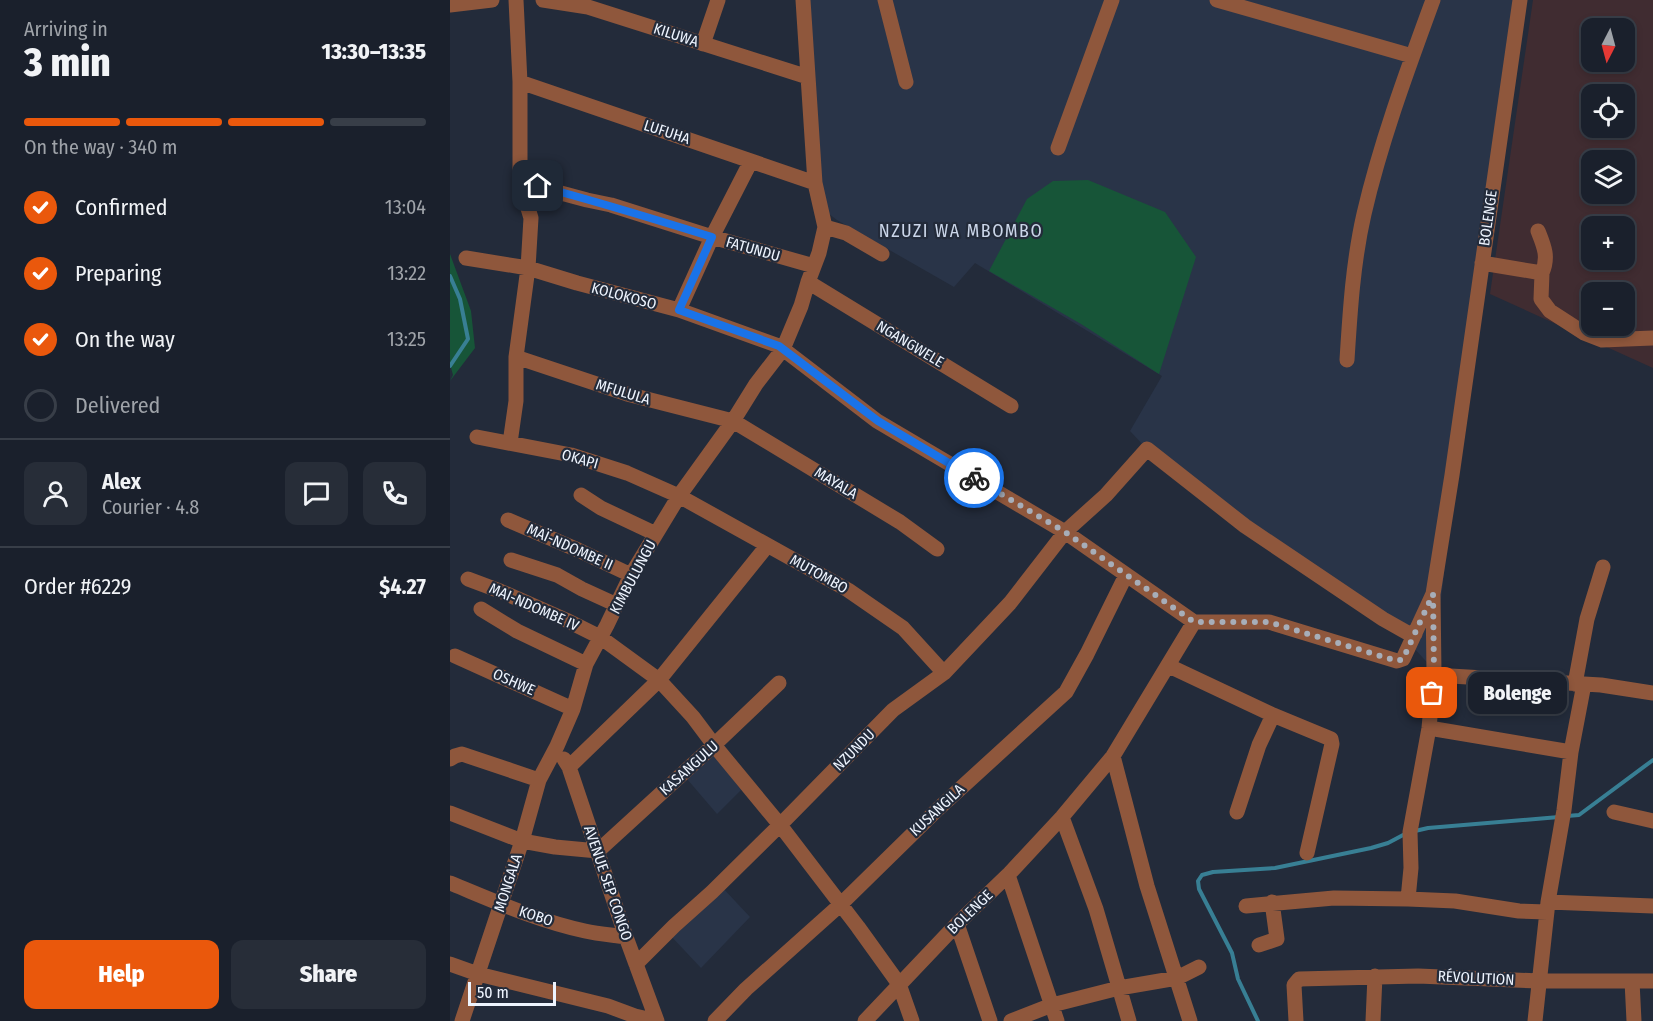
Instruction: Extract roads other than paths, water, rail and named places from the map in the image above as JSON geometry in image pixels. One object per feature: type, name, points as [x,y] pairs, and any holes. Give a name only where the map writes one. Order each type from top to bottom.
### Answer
[{"type":"street","points":[[450,5],[492,0]]},
{"type":"street","points":[[510,443],[516,401],[516,357],[528,268],[531,218],[520,182],[520,82],[516,0]]},
{"type":"street","name":"KILUWA","points":[[543,0],[588,4],[808,77]]},
{"type":"street","points":[[703,44],[718,0]]},
{"type":"street","points":[[803,0],[815,183],[825,227],[846,233],[882,254]]},
{"type":"street","points":[[885,0],[906,82]]},
{"type":"street","points":[[1058,148],[1112,0]]},
{"type":"street","points":[[1217,0],[1412,56]]},
{"type":"street","points":[[1347,360],[1353,284],[1363,216],[1383,141],[1433,0]]},
{"type":"street","name":"BOLENGE","points":[[1408,899],[1411,868],[1410,832],[1429,728],[1434,675],[1433,594],[1520,0]]},
{"type":"street","name":"LUFUHA","points":[[520,82],[815,183]]},
{"type":"street","points":[[679,310],[712,237],[751,161]]},
{"type":"street","name":"FATUNDU","points":[[520,182],[611,205],[814,266]]},
{"type":"street","name":"KIMBULUNGU","points":[[557,746],[573,709],[586,664],[631,575],[679,496],[733,421],[781,347],[801,306],[825,227]]},
{"type":"street","points":[[1538,231],[1546,251],[1541,299],[1550,311],[1584,333],[1602,340],[1653,338]]},
{"type":"street","name":"KOLOKOSO","points":[[466,258],[528,268],[679,310],[781,347],[878,421],[1065,532],[1194,622]]},
{"type":"street","points":[[1482,263],[1542,273]]},
{"type":"street","name":"NGANGWELE","points":[[808,282],[1011,406]]},
{"type":"street","name":"MFULULA","points":[[516,357],[627,394],[733,421]]},
{"type":"street","name":"MAYALA","points":[[733,421],[900,522],[937,549]]},
{"type":"street","name":"OKAPI","points":[[477,437],[571,455],[627,473],[679,496]]},
{"type":"street","name":"NZUNDU","points":[[636,964],[780,825],[892,711],[944,673],[1010,603],[1065,532],[1106,495],[1148,449],[1245,526],[1383,619],[1406,632],[1415,634]]},
{"type":"street","points":[[581,495],[601,508],[656,534]]},
{"type":"street","name":"MUTOMBO","points":[[679,496],[848,590],[903,628],[944,673]]},
{"type":"street","name":"MAÏ-NDOMBE II","points":[[508,520],[631,575]]},
{"type":"street","points":[[569,767],[659,680],[767,546]]},
{"type":"street","points":[[511,560],[557,575],[617,605]]},
{"type":"street","points":[[1535,1021],[1547,907],[1564,810],[1587,620],[1603,567]]},
{"type":"street","name":"KUSANGILA","points":[[715,1021],[746,989],[840,905],[938,809],[1066,692],[1126,575]]},
{"type":"street","name":"MAI-NDOMBE IV","points":[[468,579],[566,620],[600,637],[659,680],[693,717],[714,746],[780,825],[899,984],[912,1021]]},
{"type":"street","points":[[1194,622],[1269,622],[1397,661],[1403,659],[1433,594]]},
{"type":"street","points":[[481,609],[517,631],[586,664]]},
{"type":"street","name":"BOLENGE","points":[[864,1021],[957,924],[1008,875],[1062,817],[1113,756],[1194,622]]},
{"type":"street","name":"OSHWE","points":[[455,656],[573,709]]},
{"type":"street","points":[[1169,666],[1273,715],[1331,739],[1332,744],[1307,853]]},
{"type":"street","points":[[1434,675],[1580,684],[1653,693]]},
{"type":"street","name":"KASANGULU","points":[[598,851],[714,746],[779,683]]},
{"type":"street","points":[[1237,812],[1259,745],[1273,715]]},
{"type":"street","points":[[1429,728],[1571,752]]},
{"type":"street","name":"AVENUE SEP CONGO","points":[[557,746],[569,767],[657,1021]]},
{"type":"street","name":"MONGALA","points":[[462,1021],[522,841],[539,780],[557,746]]},
{"type":"street","points":[[450,759],[462,754],[539,780]]},
{"type":"street","points":[[1113,756],[1147,886],[1190,1021]]},
{"type":"street","points":[[1614,812],[1653,821]]},
{"type":"street","points":[[450,813],[522,841],[598,851]]},
{"type":"street","points":[[1062,817],[1096,909],[1129,1021]]},
{"type":"street","points":[[1008,875],[1057,1021]]},
{"type":"street","name":"KOBO","points":[[450,883],[501,904],[585,931],[626,937]]},
{"type":"street","points":[[1246,906],[1334,898],[1455,901],[1519,911],[1547,907],[1653,906]]},
{"type":"street","points":[[1259,945],[1277,939],[1272,902]]},
{"type":"street","points":[[957,924],[990,1021]]},
{"type":"street","points":[[450,964],[478,974],[608,1006],[657,1021]]},
{"type":"street","points":[[1011,1021],[1052,1005],[1119,988],[1177,978],[1199,967]]},
{"type":"street","points":[[1373,1021],[1375,976]]},
{"type":"street","name":"RÉVOLUTION","points":[[1296,1021],[1294,985],[1299,979],[1375,976],[1539,981],[1653,981]]},
{"type":"street","points":[[1632,981],[1634,1021]]},
{"type":"waterway","points":[[450,276],[460,299],[468,339],[450,366]]},
{"type":"waterway","points":[[1567,816],[1579,815],[1653,760]]},
{"type":"waterway","points":[[1415,831],[1559,817]]},
{"type":"waterway","points":[[1258,1021],[1238,979],[1232,953],[1199,889],[1198,881],[1202,875],[1213,872],[1275,868],[1371,848],[1388,843],[1405,834]]},
{"type":"place","name":"Bolenge","points":[[1432,693]]},
{"type":"district","name":"NZUZI WA MBOMBO","points":[[961,231]]}]
